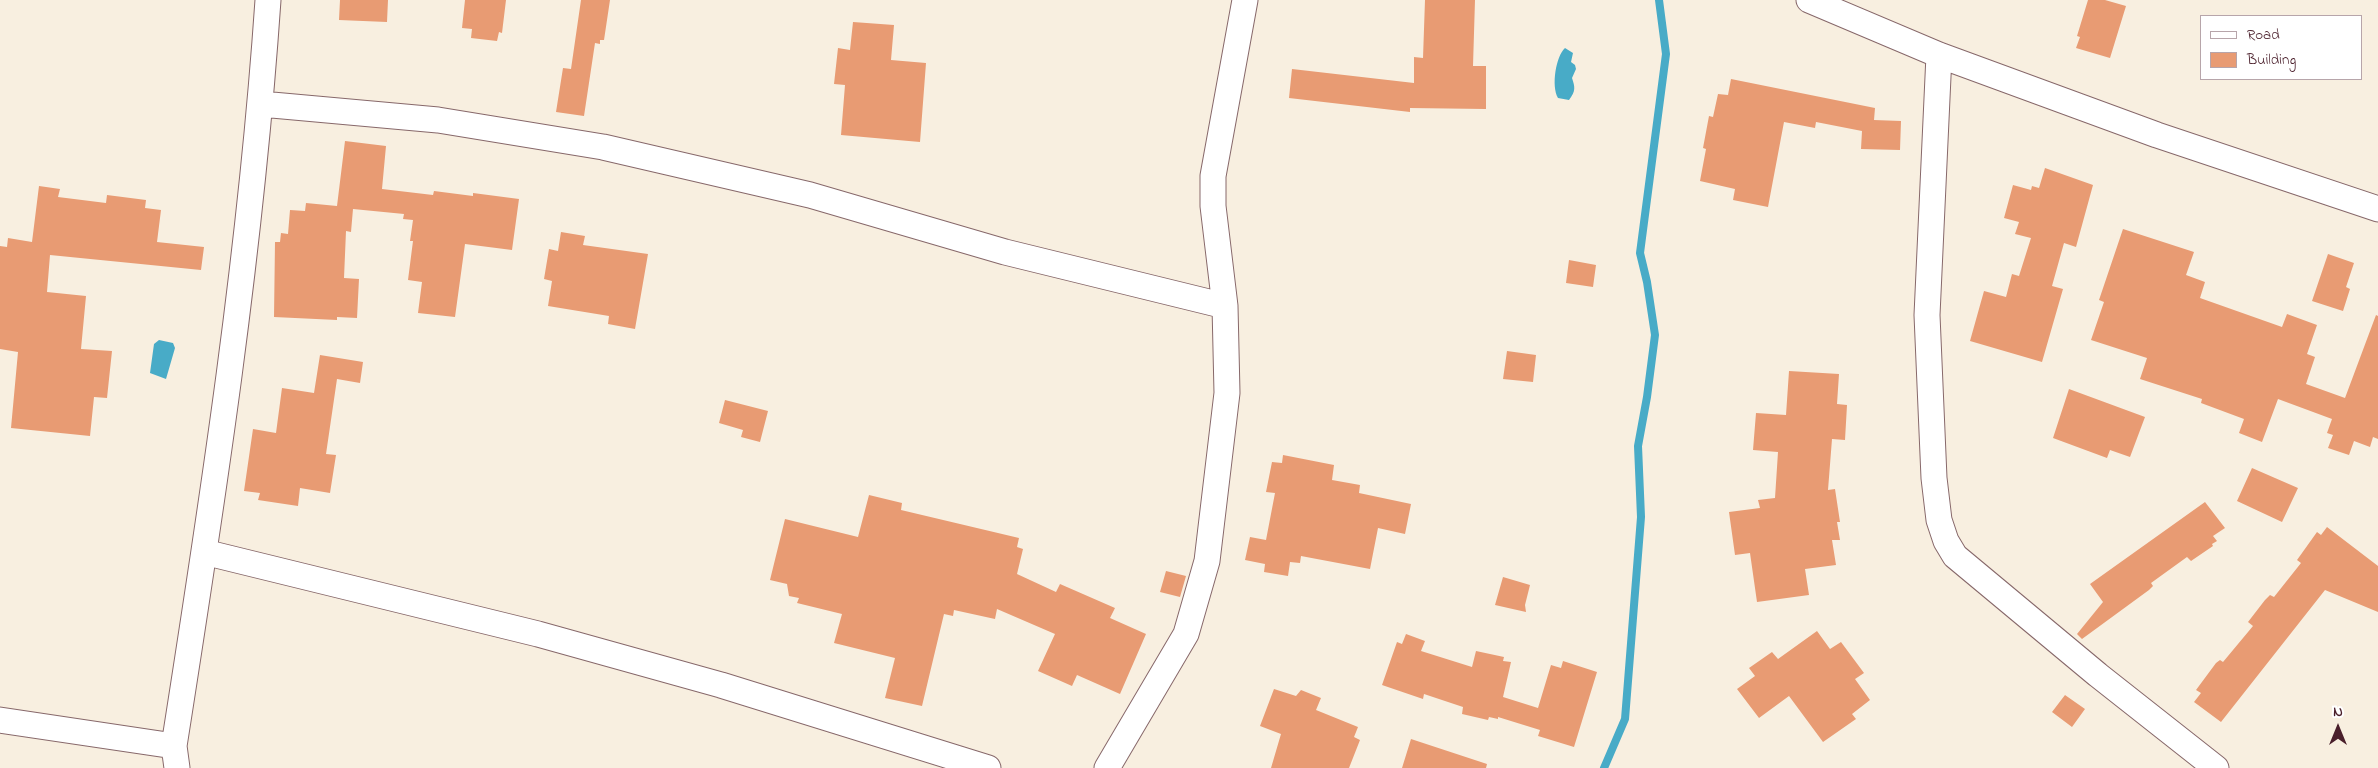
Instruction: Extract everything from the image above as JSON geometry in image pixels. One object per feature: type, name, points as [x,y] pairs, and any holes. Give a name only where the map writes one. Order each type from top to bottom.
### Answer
[{"type":"street","points":[[0,720],[176,757],[242,265],[261,104],[268,0]]},
{"type":"street","points":[[1107,768],[1186,634],[1207,561],[1227,393],[1225,306],[1213,206],[1213,176],[1245,0]]},
{"type":"street","points":[[1809,0],[1938,55],[2157,135],[2378,209]]},
{"type":"street","points":[[1938,55],[1927,315],[1934,478],[1939,520],[1946,541],[1955,556],[2098,675],[2216,768]]},
{"type":"street","points":[[261,104],[438,120],[603,147],[810,194],[1005,252],[1225,306]]},
{"type":"street","points":[[204,552],[538,634],[721,685],[988,768]]},
{"type":"water","points":[[1565,48],[1573,53],[1571,62],[1575,65],[1576,69],[1572,78],[1574,91],[1569,100],[1558,98],[1555,86],[1555,71],[1559,58]]},
{"type":"water","points":[[159,340],[173,343],[175,348],[166,379],[150,373],[154,344]]},
{"type":"building","points":[[340,0],[388,0],[387,22],[339,20]]},
{"type":"building","points":[[465,0],[506,0],[502,33],[499,32],[497,41],[471,38],[472,29],[462,28]]},
{"type":"building","points":[[581,0],[610,0],[604,40],[600,40],[600,44],[595,43],[584,116],[556,112],[563,68],[571,69]]},
{"type":"building","points":[[1425,0],[1475,0],[1473,66],[1486,66],[1486,109],[1410,108],[1410,112],[1289,98],[1292,69],[1414,83],[1414,57],[1423,58]]},
{"type":"building","points":[[2088,0],[2105,0],[2126,6],[2110,58],[2076,48],[2080,37],[2077,36]]},
{"type":"building","points":[[853,22],[894,25],[891,60],[926,63],[920,142],[841,135],[845,85],[834,84],[838,48],[850,50]]},
{"type":"building","points":[[1731,79],[1875,108],[1874,120],[1901,121],[1900,150],[1861,149],[1862,131],[1816,122],[1815,128],[1784,122],[1768,207],[1733,200],[1735,189],[1700,181],[1706,149],[1703,148],[1709,116],[1713,117],[1718,94],[1728,95]]},
{"type":"building","points":[[345,141],[386,146],[382,189],[433,195],[434,191],[473,196],[473,193],[519,199],[512,250],[465,244],[455,317],[418,313],[422,282],[408,280],[413,241],[410,241],[413,220],[403,219],[404,214],[353,209],[351,232],[346,231],[344,278],[359,279],[357,318],[337,317],[337,320],[274,317],[275,242],[280,242],[281,233],[288,234],[290,210],[305,211],[306,203],[337,206]]},
{"type":"building","points":[[2045,168],[2093,185],[2076,247],[2064,243],[2052,286],[2063,289],[2042,362],[1970,341],[1984,291],[2006,297],[2012,274],[2019,276],[2031,238],[2015,234],[2019,222],[2004,218],[2013,185],[2031,190],[2032,186],[2039,188]]},
{"type":"building","points":[[39,186],[60,189],[58,197],[106,203],[107,195],[146,200],[145,208],[161,210],[157,242],[204,247],[201,270],[50,255],[47,292],[86,296],[81,349],[112,351],[107,398],[94,397],[90,436],[11,428],[18,352],[0,349],[0,246],[7,247],[8,238],[32,242]]},
{"type":"building","points":[[2123,229],[2194,252],[2186,275],[2205,282],[2200,298],[2282,327],[2287,314],[2317,325],[2307,354],[2315,357],[2306,384],[2345,398],[2376,315],[2378,316],[2378,439],[2373,437],[2370,447],[2354,441],[2349,455],[2328,448],[2333,435],[2327,433],[2332,419],[2278,399],[2262,442],[2239,433],[2244,419],[2201,403],[2202,399],[2140,379],[2147,358],[2091,340],[2104,302],[2099,300]]},
{"type":"building","points":[[561,232],[585,236],[583,245],[648,254],[635,329],[608,324],[609,316],[548,306],[552,281],[544,279],[549,249],[558,251]]},
{"type":"building","points":[[2328,254],[2354,263],[2346,287],[2350,289],[2343,311],[2312,301]]},
{"type":"building","points":[[1569,260],[1596,265],[1593,287],[1566,283]]},
{"type":"building","points":[[1507,351],[1536,355],[1533,382],[1503,379]]},
{"type":"building","points":[[320,355],[363,362],[360,383],[337,379],[326,454],[336,455],[330,493],[300,488],[298,506],[258,500],[260,493],[244,491],[253,429],[276,433],[282,388],[314,393]]},
{"type":"building","points":[[1789,371],[1839,374],[1837,404],[1847,405],[1845,440],[1832,439],[1828,490],[1835,489],[1840,522],[1837,522],[1840,540],[1832,540],[1836,565],[1805,569],[1809,595],[1757,602],[1750,553],[1735,555],[1729,512],[1760,508],[1758,500],[1775,498],[1778,452],[1753,450],[1756,413],[1786,415]]},
{"type":"building","points":[[2069,389],[2145,417],[2130,457],[2110,450],[2107,458],[2053,438]]},
{"type":"building","points":[[725,400],[768,411],[760,442],[741,437],[743,430],[719,423]]},
{"type":"building","points":[[1283,455],[1334,465],[1332,480],[1360,485],[1359,493],[1411,504],[1405,534],[1378,528],[1370,569],[1301,556],[1300,563],[1290,562],[1288,576],[1264,572],[1265,564],[1245,560],[1250,537],[1266,540],[1275,493],[1266,492],[1272,462],[1282,463]]},
{"type":"building","points":[[2252,468],[2298,488],[2282,522],[2237,501]]},
{"type":"building","points":[[869,495],[902,503],[901,510],[1019,538],[1017,547],[1023,549],[1017,574],[1056,592],[1060,584],[1115,608],[1110,618],[1146,634],[1120,694],[1077,675],[1072,686],[1038,671],[1055,634],[997,609],[995,619],[954,610],[953,616],[944,614],[922,706],[885,698],[895,658],[834,643],[842,614],[797,603],[799,598],[789,596],[787,584],[770,580],[785,519],[858,537]]},
{"type":"building","points":[[2205,502],[2225,528],[2213,536],[2217,541],[2212,544],[2213,546],[2191,561],[2187,557],[2151,583],[2153,586],[2149,590],[2082,639],[2077,634],[2103,602],[2090,584]]},
{"type":"building","points":[[2327,527],[2378,566],[2378,612],[2325,590],[2221,722],[2194,702],[2201,693],[2196,690],[2216,663],[2220,660],[2223,662],[2253,626],[2248,622],[2270,595],[2274,597],[2301,563],[2297,560],[2317,532],[2321,535]]},
{"type":"building","points":[[1166,571],[1186,576],[1180,597],[1160,592]]},
{"type":"building","points":[[1503,577],[1530,585],[1525,605],[1526,612],[1495,605]]},
{"type":"building","points":[[1817,631],[1830,649],[1841,642],[1864,673],[1855,679],[1870,700],[1852,714],[1856,719],[1823,742],[1789,696],[1759,718],[1737,689],[1755,676],[1749,668],[1772,652],[1778,659]]},
{"type":"building","points":[[1406,634],[1425,641],[1421,651],[1472,667],[1476,651],[1504,657],[1503,661],[1511,662],[1503,697],[1538,708],[1551,665],[1561,668],[1563,661],[1597,672],[1574,747],[1538,736],[1540,730],[1498,717],[1498,719],[1489,717],[1488,720],[1462,714],[1463,707],[1424,694],[1423,699],[1382,685],[1397,642],[1402,644]]},
{"type":"building","points":[[1274,689],[1296,696],[1301,690],[1321,698],[1316,710],[1358,727],[1354,737],[1360,740],[1349,768],[1271,768],[1281,734],[1260,726]]},
{"type":"building","points":[[2065,695],[2085,709],[2072,727],[2052,712]]},
{"type":"building","points":[[1411,739],[1487,764],[1486,768],[1402,768]]},
{"type":"waterway","points":[[1604,768],[1625,719],[1641,517],[1638,446],[1655,335],[1647,282],[1640,253],[1666,54],[1659,0]]}]
